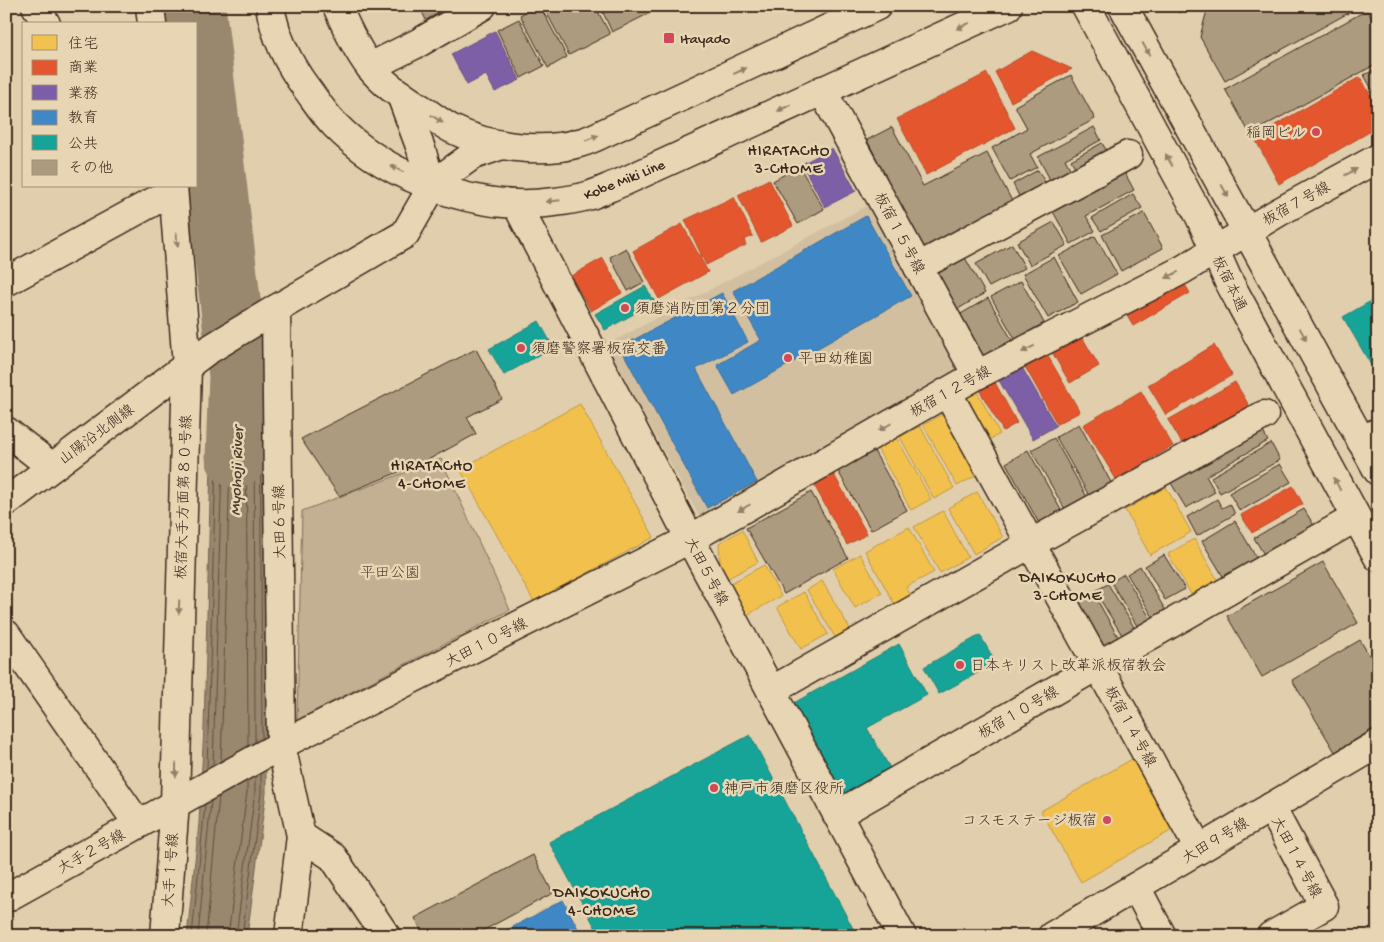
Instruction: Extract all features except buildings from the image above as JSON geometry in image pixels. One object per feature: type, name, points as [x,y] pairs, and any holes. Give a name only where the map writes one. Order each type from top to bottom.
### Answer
[{"type":"street","points":[[36,6],[45,22]]},
{"type":"street","points":[[150,6],[152,22]]},
{"type":"street","name":"Kobe Miki Line","points":[[270,6],[288,61],[317,104],[334,124],[374,157],[432,187],[474,200],[517,205],[560,201],[591,195],[1008,6]]},
{"type":"street","points":[[337,6],[370,67],[401,95],[453,129],[502,145],[528,148],[555,147],[579,143],[636,119],[878,6]]},
{"type":"street","points":[[370,67],[420,42],[482,6]]},
{"type":"street","name":"板宿本通","points":[[1086,6],[1200,217],[1228,280],[1355,518],[1378,557]]},
{"type":"street","points":[[1123,6],[1247,230],[1369,436],[1378,471]]},
{"type":"street","name":"板宿１５号線","points":[[822,90],[977,375]]},
{"type":"street","points":[[401,95],[421,149],[432,187]]},
{"type":"street","points":[[276,309],[405,234],[432,187],[473,155],[502,145]]},
{"type":"street","points":[[918,267],[1128,155]]},
{"type":"street","name":"板宿７号線","points":[[1214,250],[1378,158]]},
{"type":"street","points":[[6,282],[141,196],[173,189]]},
{"type":"street","name":"板宿大手方面第８０号線","points":[[173,189],[196,359],[175,804]]},
{"type":"street","name":"大田５号線","points":[[517,205],[690,539],[902,936]]},
{"type":"street","name":"板宿１２号線","points":[[690,539],[977,375],[1182,270],[1214,250]]},
{"type":"street","name":"山陽沿北側線","points":[[6,502],[196,359],[276,309]]},
{"type":"street","name":"大田６号線","points":[[276,309],[282,744],[301,836],[289,936]]},
{"type":"street","name":"板宿１４号線","points":[[947,392],[1199,850]]},
{"type":"street","points":[[771,691],[1030,544],[1264,415]]},
{"type":"street","points":[[6,431],[52,467]]},
{"type":"street","name":"板宿１０号線","points":[[837,815],[1355,518]]},
{"type":"street","name":"大田１０号線","points":[[175,804],[282,744],[690,539]]},
{"type":"street","points":[[6,634],[138,824]]},
{"type":"street","name":"大田９号線","points":[[1052,936],[1378,744]]},
{"type":"street","name":"大手２号線","points":[[6,898],[175,804]]},
{"type":"street","name":"大手１号線","points":[[165,936],[175,804]]},
{"type":"street","name":"大田１４号線","points":[[1271,807],[1324,906],[1271,936]]},
{"type":"street","points":[[301,836],[334,857],[386,936]]},
{"type":"street","points":[[1136,887],[1162,936]]},
{"type":"shaded area","name":"平田幼稚園","points":[[874,202],[969,372],[700,518],[606,345]]},
{"type":"green space","name":"平田公園","points":[[441,459],[510,610],[297,720],[302,511]]},
{"type":"water","points":[[265,353],[266,793],[247,936],[187,936],[199,823],[204,727],[213,390]]},
{"type":"waterway","name":"Myohoji River","points":[[195,6],[197,22]]},
{"type":"waterway","name":"Myohoji River","points":[[198,31],[239,375],[236,457]]},
{"type":"place","name":"Itayado","points":[[669,38]]},
{"type":"place","name":"稲岡ビル","points":[[1316,132]]},
{"type":"place","name":"須磨消防団第２分団","points":[[625,308]]},
{"type":"place","name":"須磨警察署板宿交番","points":[[521,348]]},
{"type":"place","name":"平田幼稚園","points":[[788,358]]},
{"type":"place","name":"日本キリスト改革派板宿教会","points":[[960,665]]},
{"type":"place","name":"神戸市須磨区役所","points":[[714,788]]},
{"type":"place","name":"コスモステージ板宿","points":[[1107,820]]},
{"type":"district","name":"HIRATACHO 3-CHOME","points":[[789,158]]},
{"type":"district","name":"HIRATACHO 4-CHOME","points":[[432,473]]},
{"type":"district","name":"DAIKOKUCHO 3-CHOME","points":[[1068,585]]},
{"type":"district","name":"DAIKOKUCHO 4-CHOME","points":[[602,900]]}]
